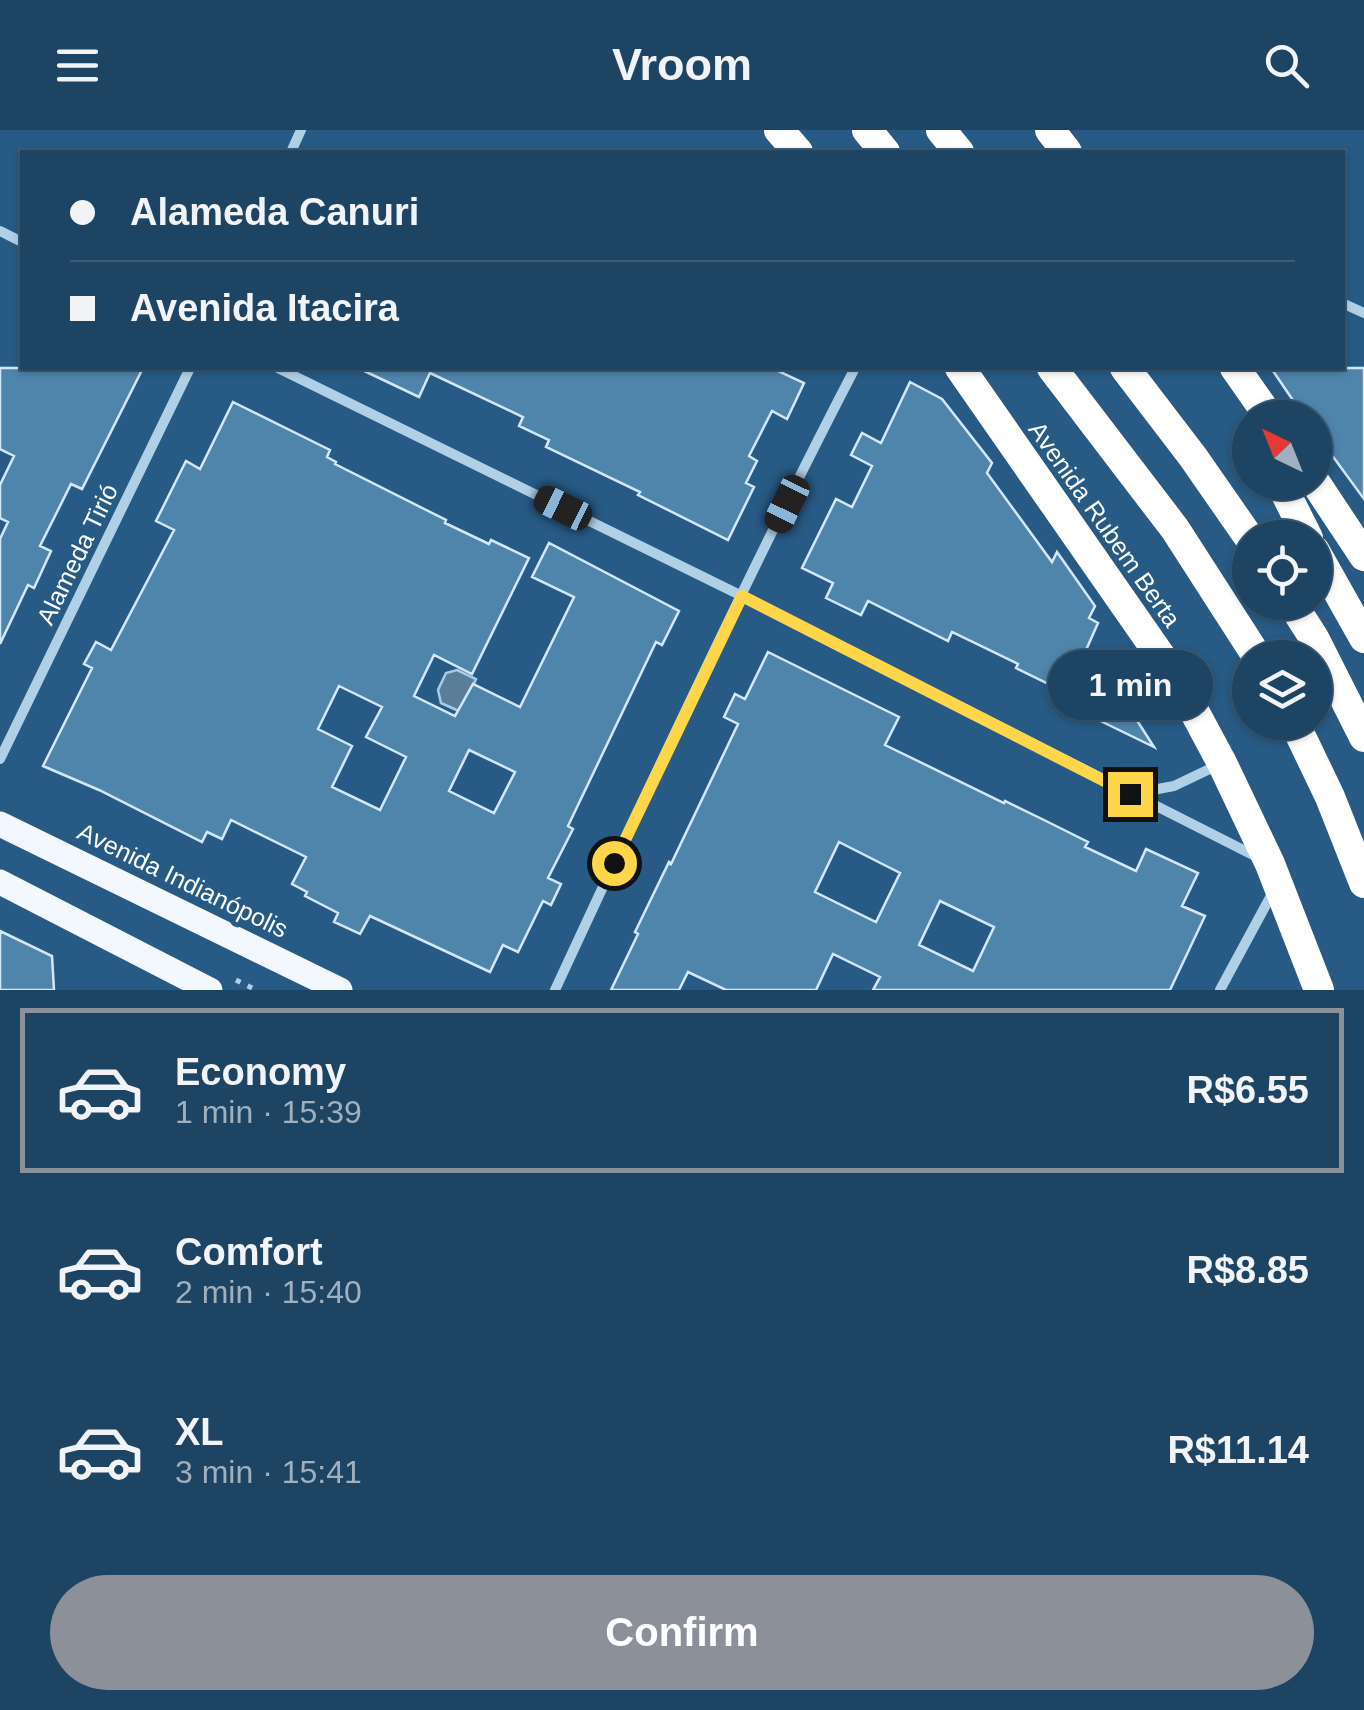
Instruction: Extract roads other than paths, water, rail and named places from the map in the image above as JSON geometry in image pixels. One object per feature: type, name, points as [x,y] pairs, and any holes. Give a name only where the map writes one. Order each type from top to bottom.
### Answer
[{"type":"highway","points":[[780,130],[796,150]]},
{"type":"highway","points":[[867,130],[883,150]]},
{"type":"highway","points":[[941,130],[957,150]]},
{"type":"highway","points":[[1050,130],[1065,150]]},
{"type":"highway","name":"Avenida Rubem Berta","points":[[961,370],[1169,667],[1222,764],[1274,873],[1319,990]]},
{"type":"highway","name":"Avenida Rubem Berta","points":[[1054,370],[1175,529],[1246,640]]},
{"type":"highway","points":[[1127,370],[1237,520]]},
{"type":"highway","points":[[1236,370],[1245,400]]},
{"type":"highway","points":[[1236,370],[1257,400]]},
{"type":"highway","points":[[1327,500],[1364,556]]},
{"type":"highway","points":[[1332,581],[1364,638]]},
{"type":"highway","points":[[1302,620],[1364,736]]},
{"type":"highway","points":[[1303,740],[1364,883]]},
{"type":"main road","name":"Avenida Indianópolis","points":[[0,824],[340,990]]},
{"type":"main road","points":[[0,882],[210,990]]},
{"type":"street","name":"Alameda Tirió","points":[[0,759],[189,370]]},
{"type":"street","points":[[282,370],[742,596],[1130,794],[1274,873],[1220,990]]},
{"type":"street","points":[[554,990],[855,370]]},
{"type":"street","points":[[1130,794],[1174,786],[1222,764]]},
{"type":"water","points":[[457,670],[476,679],[461,712],[441,703],[438,690],[446,673]]}]
